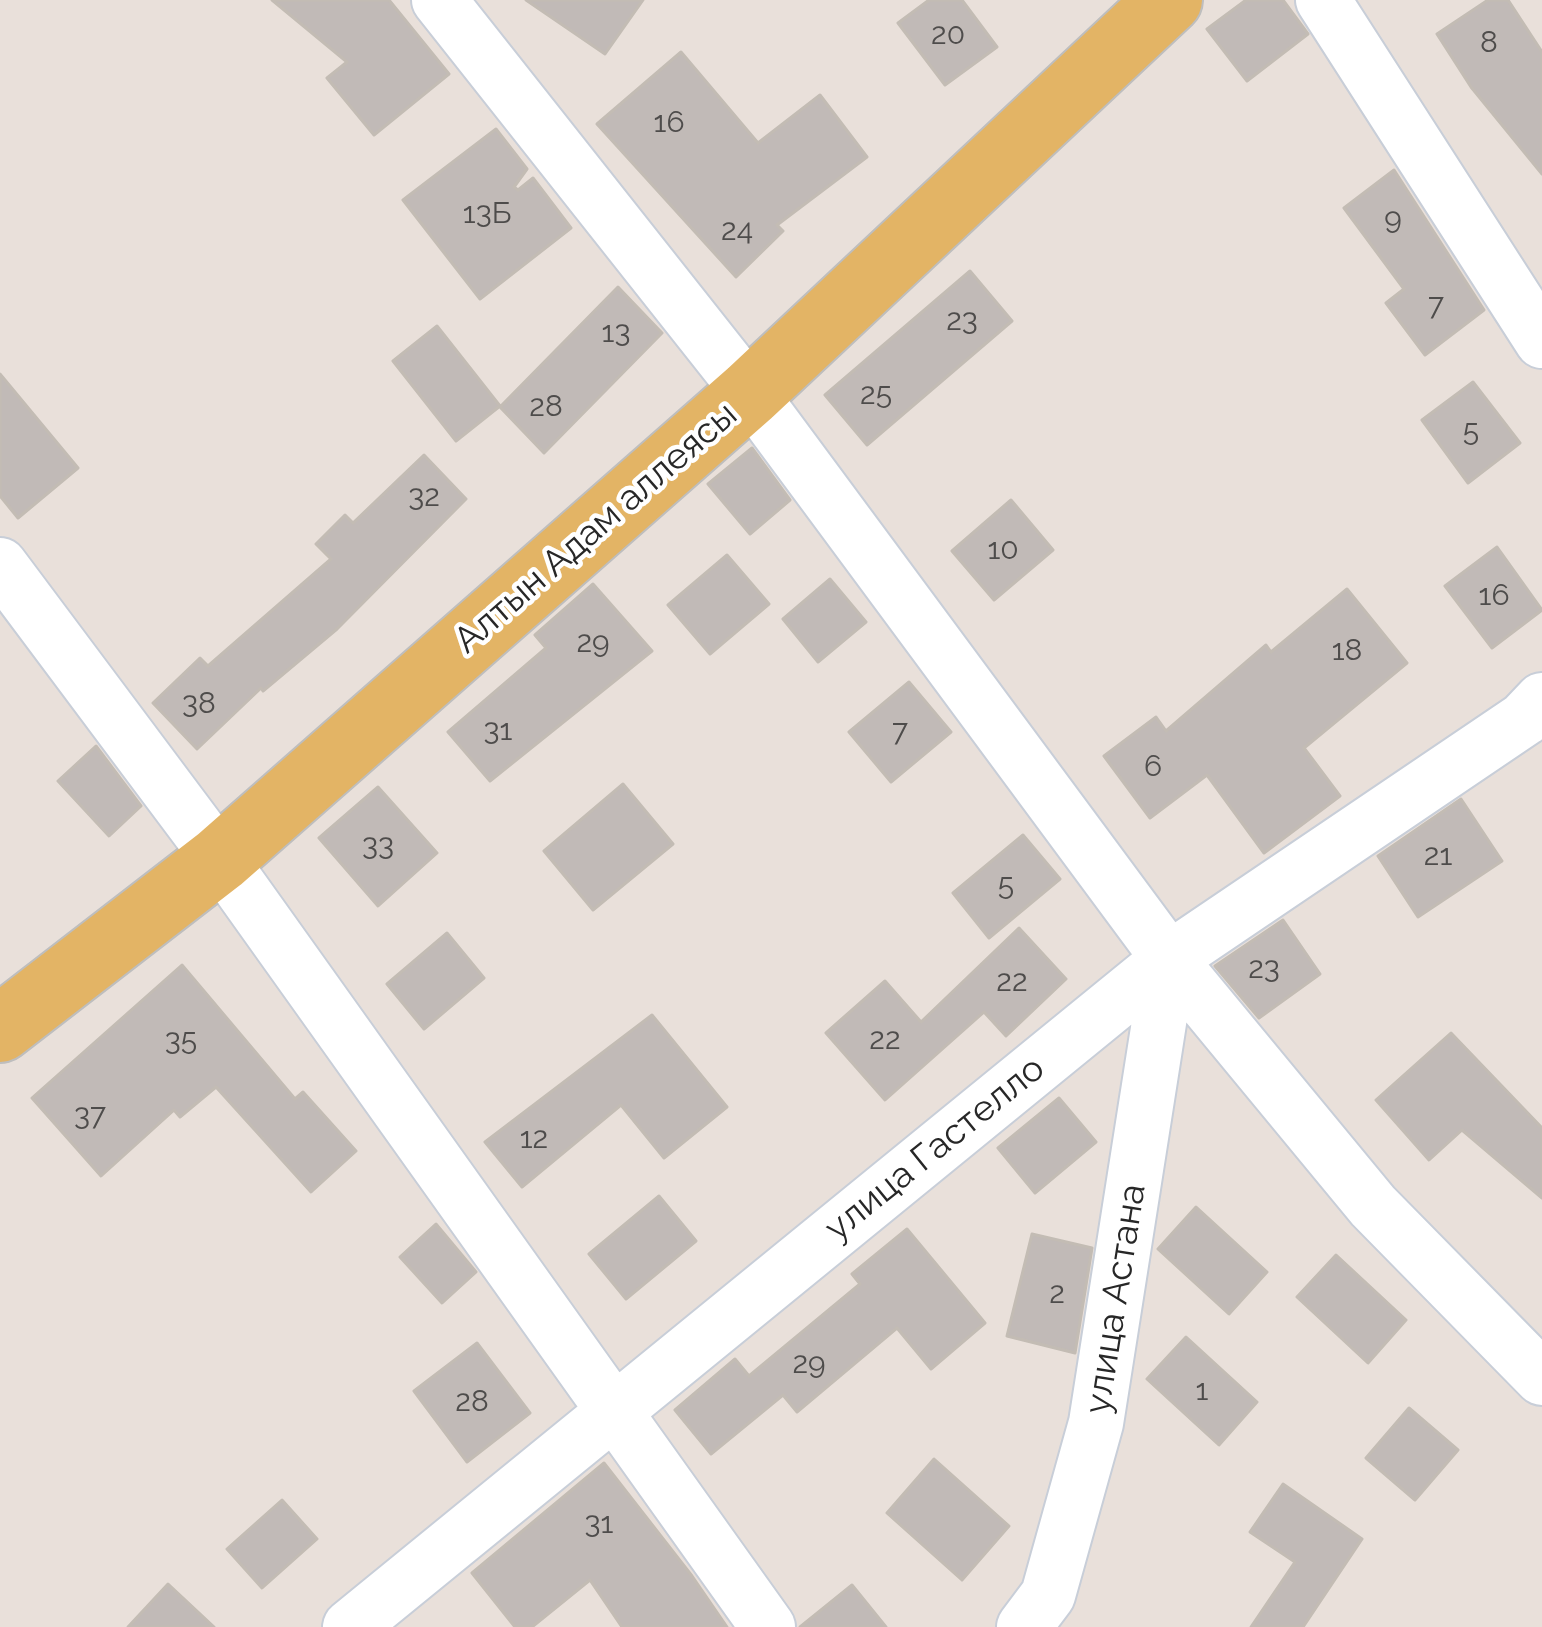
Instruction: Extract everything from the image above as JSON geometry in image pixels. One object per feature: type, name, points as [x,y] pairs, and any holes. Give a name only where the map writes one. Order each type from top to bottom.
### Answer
[{"type":"main road","name":"Алтын Адам аллеясы","points":[[0,1029],[220,859],[750,393],[1169,0]]},
{"type":"street","points":[[440,0],[750,393],[1169,958],[1373,1206],[1542,1378]]},
{"type":"street","points":[[1323,0],[1542,341]]},
{"type":"street","points":[[0,565],[220,859],[768,1627]]},
{"type":"street","name":"улица Гастелло","points":[[350,1627],[1169,958],[1524,719],[1542,700]]},
{"type":"street","name":"улица Астана","points":[[1024,1627],[1048,1595],[1096,1424],[1169,958]]},
{"type":"building","points":[[272,0],[389,0],[449,74],[374,135],[327,78],[347,62]]},
{"type":"building","points":[[526,0],[643,0],[605,54]]},
{"type":"building","points":[[929,0],[962,0],[997,47],[945,85],[898,23]]},
{"type":"building","points":[[1246,0],[1283,0],[1308,34],[1247,81],[1207,29]]},
{"type":"building","points":[[1488,0],[1508,0],[1542,52],[1542,174],[1471,87],[1437,34]]},
{"type":"building","points":[[681,52],[758,143],[820,95],[867,157],[777,225],[783,231],[736,277],[597,124]]},
{"type":"building","points":[[496,129],[527,169],[514,187],[518,190],[533,178],[571,228],[480,299],[403,200]]},
{"type":"building","points":[[1394,170],[1484,310],[1425,355],[1386,303],[1404,289],[1344,208]]},
{"type":"building","points":[[970,271],[1012,321],[867,445],[825,395]]},
{"type":"building","points":[[618,287],[662,333],[544,453],[500,407]]},
{"type":"building","points":[[437,326],[500,406],[456,441],[393,361]]},
{"type":"building","points":[[0,374],[78,468],[18,518],[0,496]]},
{"type":"building","points":[[1473,382],[1520,443],[1468,483],[1422,420]]},
{"type":"building","points":[[752,448],[790,500],[750,534],[708,484]]},
{"type":"building","points":[[424,455],[466,499],[337,629],[263,691],[261,688],[197,749],[153,703],[200,658],[208,666],[331,559],[316,544],[345,515],[353,523]]},
{"type":"building","points":[[1011,500],[1053,550],[994,600],[952,551]]},
{"type":"building","points":[[1497,547],[1542,610],[1492,648],[1445,586]]},
{"type":"building","points":[[727,555],[769,604],[710,654],[668,605]]},
{"type":"building","points":[[830,579],[866,622],[818,662],[783,619]]},
{"type":"building","points":[[593,584],[652,651],[490,781],[448,732],[546,648],[535,635]]},
{"type":"building","points":[[1347,589],[1407,663],[1304,748],[1340,796],[1264,853],[1207,775],[1150,818],[1104,756],[1156,717],[1166,731],[1266,645],[1271,652]]},
{"type":"building","points":[[909,682],[951,732],[891,782],[849,732]]},
{"type":"building","points":[[96,746],[141,806],[109,836],[58,781]]},
{"type":"building","points":[[623,784],[673,844],[593,910],[544,851]]},
{"type":"building","points":[[378,787],[437,853],[378,906],[319,838]]},
{"type":"building","points":[[1461,799],[1502,861],[1418,917],[1378,856]]},
{"type":"building","points":[[1023,835],[1060,879],[989,938],[953,893]]},
{"type":"building","points":[[1283,920],[1320,974],[1259,1018],[1215,966]]},
{"type":"building","points":[[1019,928],[1066,979],[1006,1036],[984,1012],[885,1100],[826,1033],[885,981],[921,1022]]},
{"type":"building","points":[[447,933],[484,978],[424,1029],[387,984]]},
{"type":"building","points":[[182,965],[295,1099],[303,1092],[356,1151],[311,1192],[216,1087],[180,1117],[174,1110],[101,1176],[32,1098]]},
{"type":"building","points":[[652,1015],[727,1107],[664,1158],[621,1105],[522,1187],[485,1142]]},
{"type":"building","points":[[1451,1033],[1542,1128],[1542,1198],[1462,1130],[1429,1160],[1376,1100]]},
{"type":"building","points":[[1059,1098],[1096,1142],[1035,1193],[998,1148]]},
{"type":"building","points":[[659,1196],[696,1241],[626,1299],[589,1254]]},
{"type":"building","points":[[1196,1207],[1267,1272],[1229,1314],[1158,1249]]},
{"type":"building","points":[[436,1224],[476,1272],[442,1303],[400,1257]]},
{"type":"building","points":[[907,1229],[985,1323],[931,1369],[897,1328],[797,1412],[783,1395],[711,1454],[675,1410],[735,1359],[749,1376],[860,1284],[852,1274]]},
{"type":"building","points":[[1032,1234],[1092,1248],[1075,1353],[1007,1336]]},
{"type":"building","points":[[1336,1255],[1406,1320],[1368,1363],[1297,1297]]},
{"type":"building","points":[[1186,1337],[1257,1402],[1219,1445],[1147,1379]]},
{"type":"building","points":[[477,1343],[530,1413],[467,1462],[414,1391]]},
{"type":"building","points":[[1409,1408],[1458,1450],[1415,1500],[1366,1458]]},
{"type":"building","points":[[934,1459],[1009,1526],[962,1580],[887,1513]]},
{"type":"building","points":[[604,1463],[727,1627],[622,1627],[590,1580],[532,1627],[515,1627],[472,1573]]},
{"type":"building","points":[[1283,1484],[1362,1539],[1303,1627],[1251,1627],[1295,1562],[1250,1532]]},
{"type":"building","points":[[282,1500],[317,1539],[262,1588],[227,1549]]},
{"type":"building","points":[[168,1584],[214,1627],[128,1627]]},
{"type":"building","points":[[852,1585],[886,1627],[800,1627]]}]
